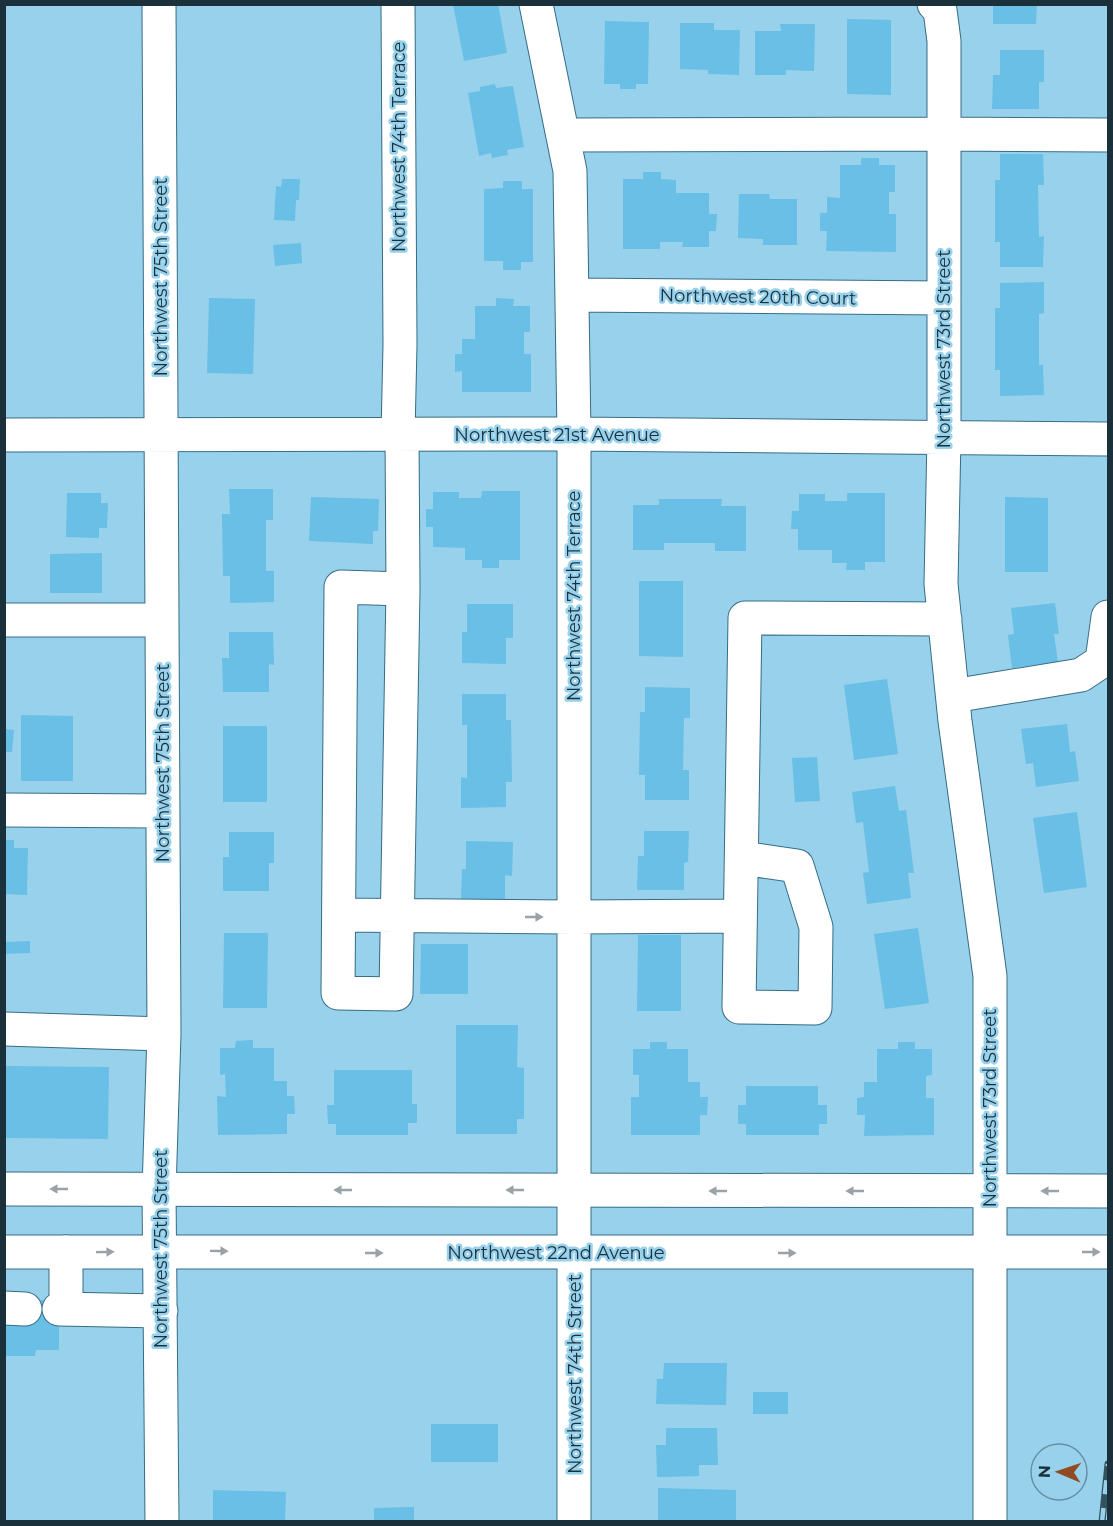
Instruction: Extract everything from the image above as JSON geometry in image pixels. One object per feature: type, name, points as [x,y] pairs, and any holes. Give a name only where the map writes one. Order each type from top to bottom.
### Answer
[{"type":"street","name":"Northwest 75th Street","points":[[159,4],[164,1034],[159,1190],[162,1521]]},
{"type":"street","name":"Northwest 74th Terrace","points":[[339,915],[338,993],[396,994],[403,589],[398,4]]},
{"type":"street","name":"Northwest 74th Terrace","points":[[536,4],[570,171],[574,434],[573,1191]]},
{"type":"street","name":"Northwest 73rd Street","points":[[934,4],[940,10],[944,41],[944,437],[941,584],[953,696],[990,976],[990,1521]]},
{"type":"street","points":[[563,135],[1108,135]]},
{"type":"street","name":"Northwest 20th Court","points":[[572,295],[944,298]]},
{"type":"street","name":"Northwest 21st Avenue","points":[[4,435],[574,434],[1108,439]]},
{"type":"street","points":[[403,589],[341,587],[339,915],[740,916]]},
{"type":"street","points":[[953,696],[1081,675],[1102,661],[1108,617]]},
{"type":"street","points":[[742,858],[797,866],[816,927],[815,1008],[739,1007],[745,618],[945,619]]},
{"type":"street","points":[[4,620],[162,621]]},
{"type":"street","points":[[4,810],[162,811]]},
{"type":"street","points":[[4,1029],[164,1034]]},
{"type":"street","points":[[4,1189],[1108,1191]]},
{"type":"street","name":"Northwest 74th Street","points":[[573,1191],[576,1252],[574,1521]]},
{"type":"street","name":"Northwest 22nd Avenue","points":[[4,1252],[1108,1252]]},
{"type":"street","points":[[66,1252],[62,1309],[161,1311]]},
{"type":"building","points":[[453,4],[498,4],[507,53],[464,61]]},
{"type":"building","points":[[993,4],[1037,4],[1036,24],[993,24]]},
{"type":"building","points":[[847,19],[891,20],[891,95],[847,94]]},
{"type":"building","points":[[605,21],[649,22],[648,84],[636,84],[636,89],[620,89],[620,84],[604,84]]},
{"type":"building","points":[[680,23],[714,23],[714,30],[740,30],[739,75],[708,74],[708,70],[680,69]]},
{"type":"building","points":[[780,24],[815,24],[814,71],[786,70],[786,75],[755,75],[755,31],[781,31]]},
{"type":"building","points":[[1000,50],[1044,50],[1044,82],[1039,82],[1039,109],[992,109],[993,75],[1000,75]]},
{"type":"building","points":[[495,84],[496,88],[513,86],[524,147],[507,150],[508,155],[492,158],[491,153],[479,156],[468,93],[480,91],[480,87]]},
{"type":"building","points":[[1000,154],[1043,154],[1044,185],[1038,185],[1039,237],[1044,236],[1043,267],[1000,267],[1000,242],[995,242],[995,180],[1000,180]]},
{"type":"building","points":[[861,158],[879,158],[879,165],[895,165],[895,192],[889,192],[889,214],[896,214],[896,252],[826,251],[827,231],[820,231],[820,213],[827,213],[827,197],[840,198],[840,165],[861,165]]},
{"type":"building","points":[[643,172],[661,172],[661,179],[676,180],[676,193],[709,193],[709,214],[717,214],[716,231],[709,231],[709,247],[682,247],[683,242],[660,242],[660,249],[623,249],[623,179],[643,179]]},
{"type":"building","points":[[282,179],[300,179],[295,221],[274,220],[276,186],[281,187]]},
{"type":"building","points":[[503,181],[522,181],[522,189],[533,189],[533,262],[521,262],[521,270],[503,270],[503,261],[484,261],[484,189],[503,188]]},
{"type":"building","points":[[739,194],[769,194],[770,199],[797,199],[797,245],[763,245],[763,239],[738,238]]},
{"type":"building","points":[[301,243],[302,263],[275,266],[273,245]]},
{"type":"building","points":[[1044,282],[1044,313],[1039,314],[1039,365],[1043,365],[1044,395],[1000,396],[1000,370],[995,370],[995,308],[1000,308],[1000,283]]},
{"type":"building","points":[[209,298],[255,299],[253,374],[207,373]]},
{"type":"building","points":[[496,298],[514,299],[513,306],[530,306],[530,332],[524,332],[524,354],[531,354],[531,392],[462,392],[462,371],[455,372],[455,354],[462,354],[462,339],[475,339],[475,306],[496,306]]},
{"type":"building","points":[[229,489],[273,489],[273,520],[266,520],[266,571],[274,571],[274,602],[230,603],[230,576],[223,576],[222,514],[230,514]]},
{"type":"building","points":[[482,491],[520,491],[520,560],[499,560],[499,568],[482,568],[482,560],[465,560],[465,548],[433,547],[433,527],[426,527],[426,509],[433,509],[433,492],[459,492],[459,498],[481,498]]},
{"type":"building","points":[[67,493],[101,493],[101,503],[108,503],[107,528],[99,528],[99,538],[66,537]]},
{"type":"building","points":[[847,493],[885,493],[885,562],[865,562],[865,570],[846,570],[847,563],[832,563],[832,550],[798,550],[798,529],[791,529],[792,511],[799,511],[799,494],[825,494],[825,501],[847,501]]},
{"type":"building","points":[[311,497],[379,499],[378,531],[373,531],[373,544],[309,541]]},
{"type":"building","points":[[1005,497],[1048,498],[1048,572],[1005,572]]},
{"type":"building","points":[[659,499],[722,499],[721,506],[746,506],[746,551],[715,551],[715,543],[664,543],[664,550],[633,550],[633,505],[659,505]]},
{"type":"building","points":[[102,553],[102,593],[50,593],[50,554]]},
{"type":"building","points":[[639,581],[683,581],[683,657],[639,656]]},
{"type":"building","points":[[1055,603],[1059,634],[1054,634],[1058,662],[1012,668],[1008,635],[1014,634],[1011,608]]},
{"type":"building","points":[[467,604],[513,604],[513,638],[506,638],[506,664],[462,663],[462,632],[467,632]]},
{"type":"building","points":[[229,632],[273,632],[274,665],[269,664],[269,692],[223,692],[222,658],[229,658]]},
{"type":"building","points":[[887,679],[898,754],[854,760],[844,685]]},
{"type":"building","points":[[645,687],[690,688],[690,718],[684,718],[683,770],[689,770],[689,800],[645,800],[645,775],[639,775],[640,712],[645,712]]},
{"type":"building","points":[[462,694],[506,694],[506,720],[511,720],[512,782],[506,782],[506,807],[461,808],[461,777],[467,778],[467,725],[462,725]]},
{"type":"building","points":[[21,715],[73,716],[73,781],[21,781]]},
{"type":"building","points":[[1067,724],[1070,752],[1075,751],[1079,781],[1036,787],[1033,763],[1026,764],[1021,729]]},
{"type":"building","points":[[223,726],[267,726],[267,802],[223,802]]},
{"type":"building","points":[[4,729],[14,730],[12,752],[4,752]]},
{"type":"building","points":[[817,757],[820,801],[795,802],[792,758]]},
{"type":"building","points":[[895,786],[899,811],[906,810],[914,873],[908,873],[911,898],[867,904],[863,873],[869,872],[863,822],[856,823],[852,792]]},
{"type":"building","points":[[1077,812],[1087,887],[1044,893],[1033,818]]},
{"type":"building","points":[[644,831],[689,831],[688,862],[684,863],[684,890],[637,890],[638,856],[644,856]]},
{"type":"building","points":[[229,832],[274,832],[274,863],[269,863],[269,891],[223,891],[223,857],[229,857]]},
{"type":"building","points":[[4,840],[14,840],[14,848],[28,848],[27,895],[4,894]]},
{"type":"building","points":[[466,841],[513,842],[512,876],[505,875],[505,901],[461,900],[462,869],[466,869]]},
{"type":"building","points":[[918,928],[929,1003],[885,1009],[874,934]]},
{"type":"building","points":[[224,933],[268,933],[267,1008],[223,1008]]},
{"type":"building","points":[[638,935],[681,935],[681,1011],[637,1011]]},
{"type":"building","points":[[30,941],[30,953],[4,954],[4,942]]},
{"type":"building","points":[[421,944],[468,944],[468,994],[420,994]]},
{"type":"building","points":[[456,1025],[518,1025],[517,1067],[524,1068],[524,1119],[517,1119],[517,1134],[456,1134]]},
{"type":"building","points":[[253,1040],[253,1048],[274,1048],[274,1081],[287,1081],[287,1096],[294,1096],[295,1114],[287,1114],[287,1134],[218,1135],[217,1096],[226,1097],[225,1074],[220,1075],[220,1048],[235,1048],[236,1041]]},
{"type":"building","points":[[650,1042],[667,1042],[667,1049],[688,1049],[688,1082],[700,1082],[700,1097],[708,1097],[707,1115],[700,1115],[700,1135],[631,1135],[631,1097],[639,1097],[639,1075],[633,1075],[633,1049],[650,1049]]},
{"type":"building","points":[[898,1042],[915,1042],[915,1049],[932,1049],[932,1075],[926,1076],[926,1098],[934,1098],[934,1135],[864,1136],[865,1115],[857,1115],[857,1098],[864,1097],[864,1082],[877,1082],[877,1049],[898,1049]]},
{"type":"building","points":[[4,1066],[109,1067],[108,1139],[4,1138]]},
{"type":"building","points":[[334,1070],[412,1070],[412,1104],[417,1104],[417,1123],[408,1123],[408,1135],[336,1135],[336,1124],[328,1124],[327,1105],[334,1105]]},
{"type":"building","points":[[746,1086],[818,1086],[818,1105],[827,1105],[827,1124],[819,1124],[819,1135],[746,1135],[746,1124],[738,1124],[738,1105],[746,1105]]},
{"type":"building","points":[[25,1300],[59,1300],[59,1350],[36,1350],[35,1356],[4,1356],[4,1324]]},
{"type":"building","points":[[664,1363],[727,1363],[726,1405],[656,1404],[657,1379],[663,1379]]},
{"type":"building","points":[[753,1392],[788,1392],[788,1414],[753,1414]]},
{"type":"building","points":[[431,1424],[498,1424],[498,1462],[431,1462]]},
{"type":"building","points":[[666,1428],[717,1428],[718,1465],[699,1465],[699,1476],[657,1477],[656,1445],[666,1445]]},
{"type":"building","points":[[658,1488],[736,1490],[736,1522],[658,1522]]},
{"type":"building","points":[[213,1490],[286,1492],[285,1522],[213,1522]]},
{"type":"building","points":[[414,1507],[414,1522],[374,1522],[374,1508]]},
{"type":"railway","points":[[1102,1522],[1108,1464]]}]
